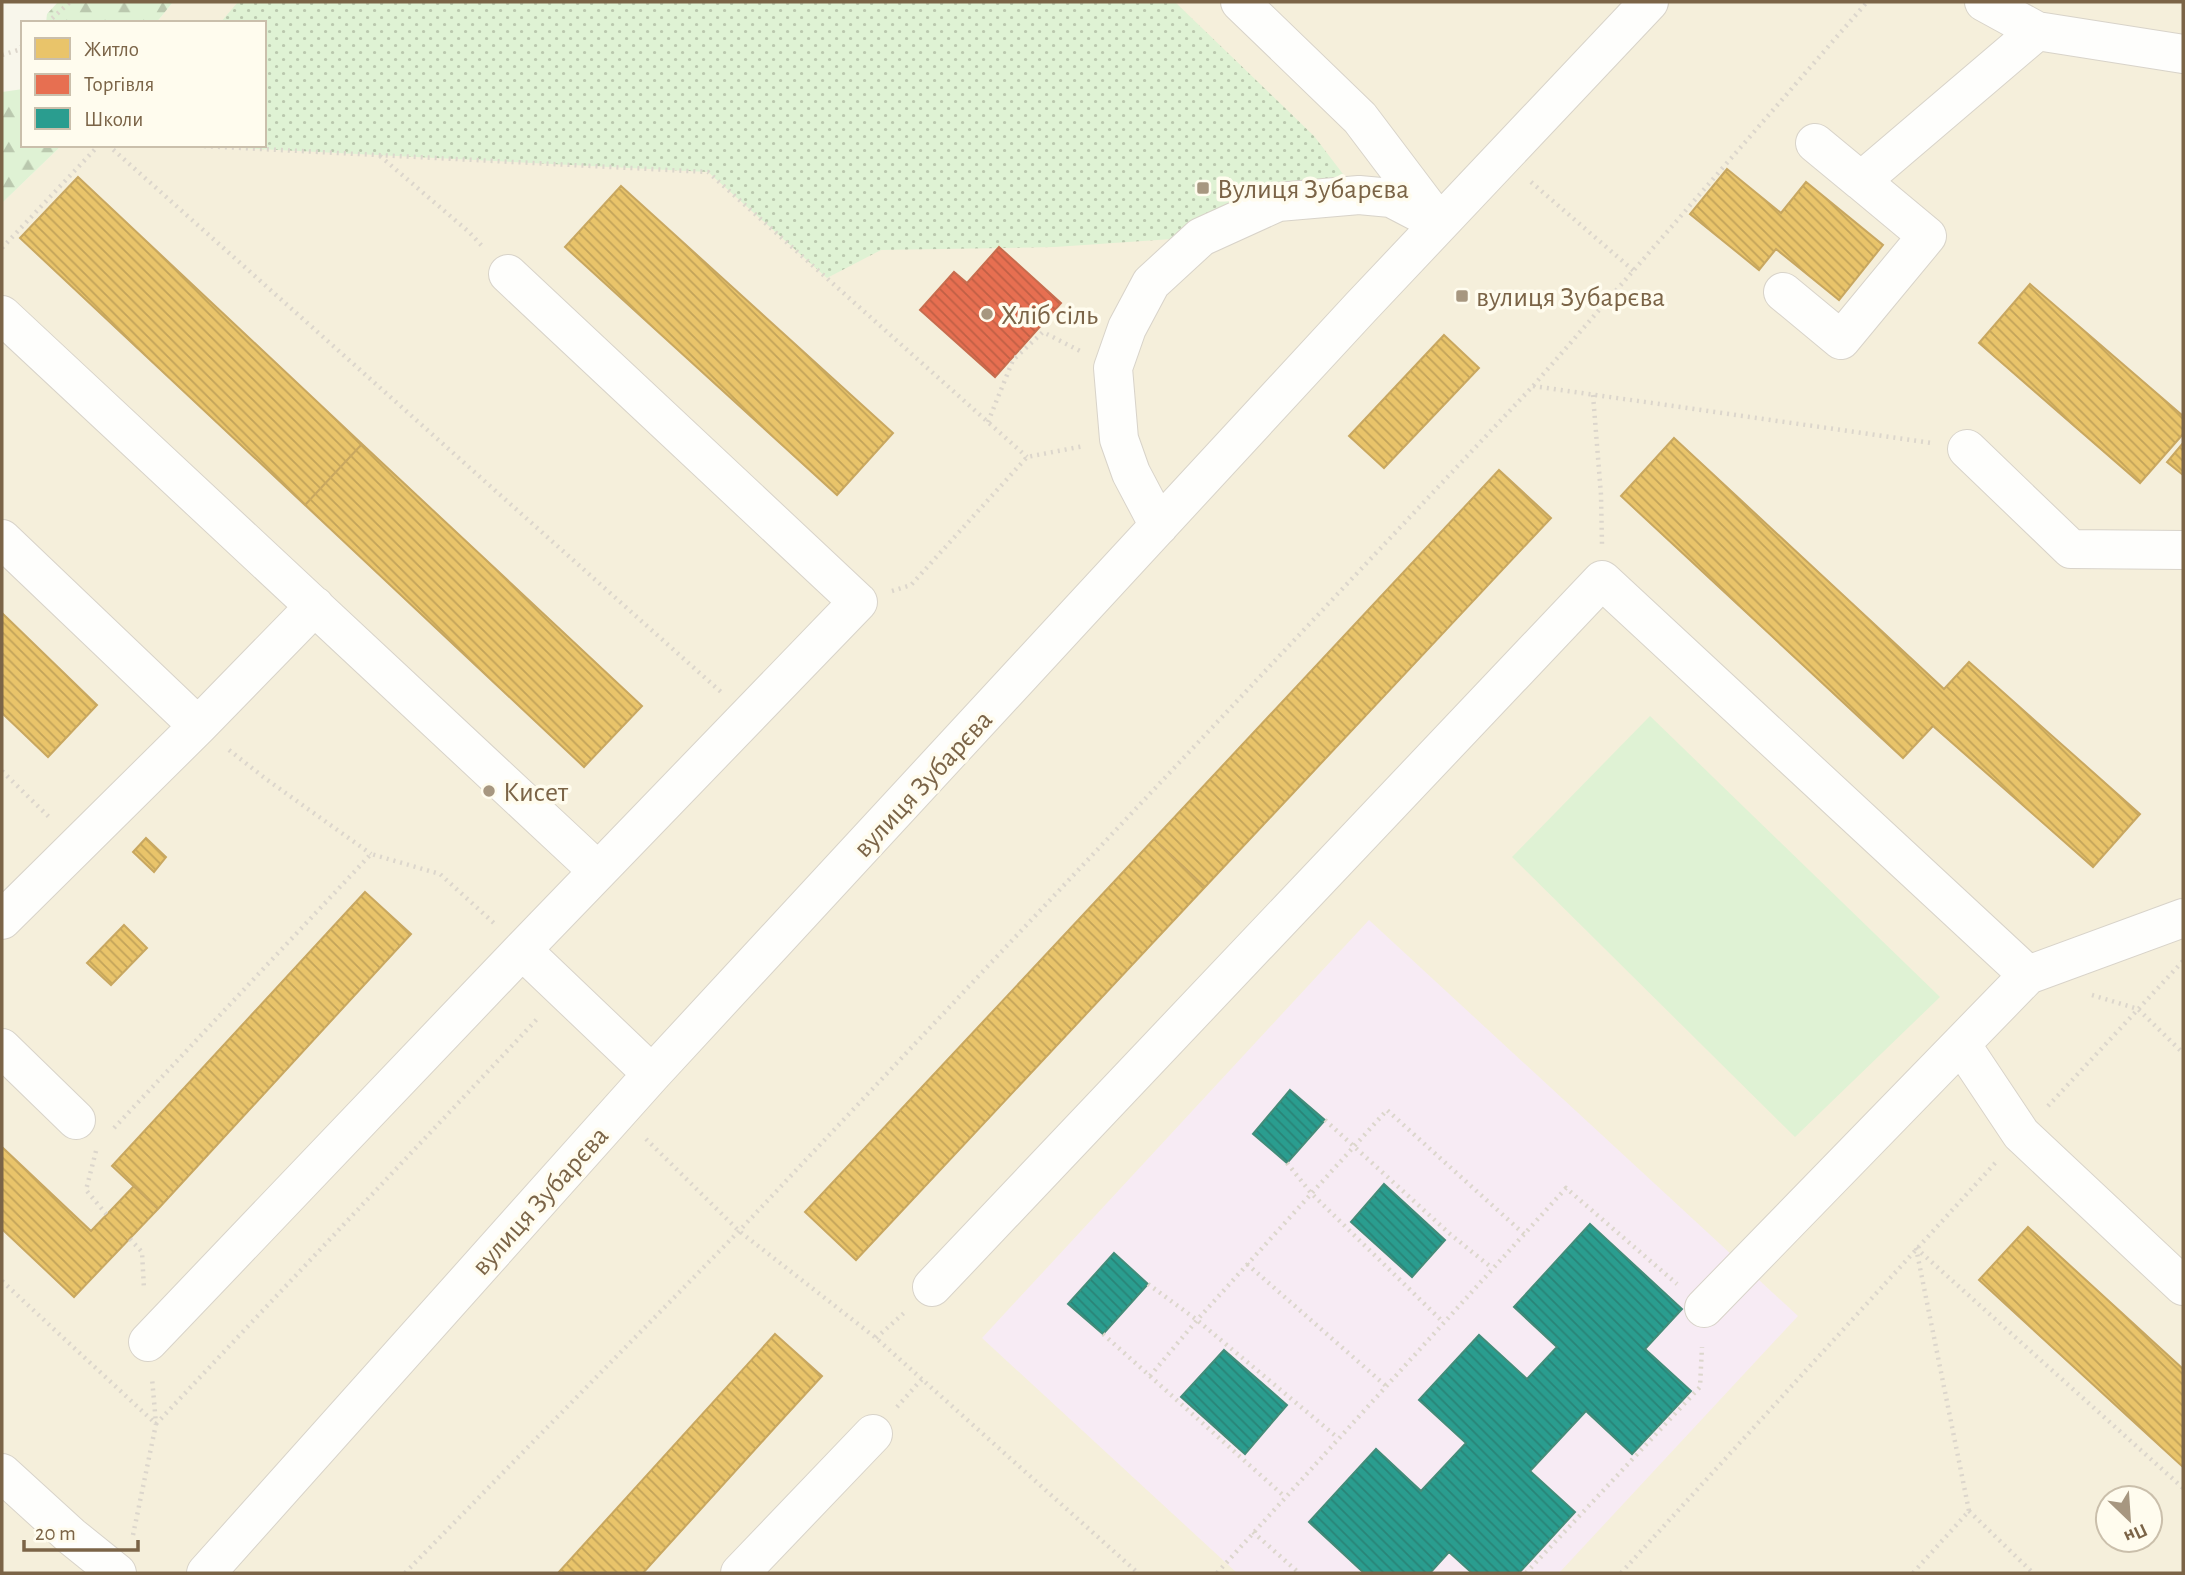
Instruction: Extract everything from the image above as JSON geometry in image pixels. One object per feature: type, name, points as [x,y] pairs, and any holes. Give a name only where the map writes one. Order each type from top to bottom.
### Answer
[{"type":"street","points":[[1240,2],[1360,118],[1439,223]]},
{"type":"street","name":"вулиця Зубарєва","points":[[206,1573],[652,1074],[1439,223],[1649,2]]},
{"type":"street","points":[[1984,2],[2037,31],[2183,54]]},
{"type":"street","points":[[1861,181],[2037,31]]},
{"type":"street","points":[[1783,292],[1841,340],[1927,236],[1815,143]]},
{"type":"street","points":[[1159,526],[1131,473],[1119,439],[1113,368],[1128,328],[1151,283],[1201,237],[1278,202],[1359,195],[1391,198],[1439,223]]},
{"type":"street","points":[[149,1342],[858,602],[508,274]]},
{"type":"street","points":[[2,315],[598,871]]},
{"type":"street","points":[[1967,449],[2071,549],[2183,550]]},
{"type":"street","points":[[2,539],[198,726]]},
{"type":"street","points":[[932,1287],[1602,580],[2028,975]]},
{"type":"street","points":[[2,920],[315,606]]},
{"type":"street","points":[[1704,1308],[2028,975],[2183,918]]},
{"type":"street","points":[[522,950],[652,1074]]},
{"type":"street","points":[[1961,1044],[2021,1134],[2183,1286]]},
{"type":"street","points":[[2,1048],[87,1133]]},
{"type":"street","points":[[740,1573],[873,1434]]},
{"type":"street","points":[[2,1473],[71,1536],[124,1560]]},
{"type":"path","points":[[49,21],[70,2]]},
{"type":"path","points":[[405,1573],[739,1231],[1533,386],[1867,2]]},
{"type":"path","points":[[2,55],[21,48]]},
{"type":"path","points":[[2,247],[98,147]]},
{"type":"path","points":[[110,147],[748,716]]},
{"type":"path","points":[[222,147],[708,172],[1027,457]]},
{"type":"path","points":[[379,155],[469,232],[508,274]]},
{"type":"path","points":[[1529,180],[1634,271]]},
{"type":"path","points":[[988,422],[1013,360],[1043,332]]},
{"type":"path","points":[[1533,386],[1967,449]]},
{"type":"path","points":[[1593,395],[1601,495],[1602,580]]},
{"type":"path","points":[[858,602],[911,585],[1027,457],[1119,439]]},
{"type":"path","points":[[198,726],[266,779],[371,854],[440,874],[522,950]]},
{"type":"path","points":[[2,771],[78,845]]},
{"type":"path","points":[[107,1215],[86,1190],[87,1133],[371,854]]},
{"type":"path","points":[[1621,1573],[1916,1248],[2183,960]]},
{"type":"path","points":[[124,1560],[156,1424],[565,990]]},
{"type":"path","points":[[2089,994],[2138,1009],[2183,1053]]},
{"type":"path","points":[[1150,1376],[1197,1320],[1387,1110],[1524,1234]]},
{"type":"path","points":[[1325,1119],[1450,1234],[1492,1268]]},
{"type":"path","points":[[646,1139],[739,1231],[876,1338],[1138,1573]]},
{"type":"path","points":[[1287,1163],[1311,1193],[1443,1322]]},
{"type":"path","points":[[1217,1573],[1566,1188],[1704,1308],[1700,1387],[1527,1573]]},
{"type":"path","points":[[1916,1248],[2183,1488]]},
{"type":"path","points":[[1916,1248],[1969,1511],[2033,1573]]},
{"type":"path","points":[[1247,1264],[1386,1386]]},
{"type":"path","points":[[2,1281],[156,1424]]},
{"type":"path","points":[[1148,1284],[1197,1320],[1338,1438]]},
{"type":"path","points":[[1103,1334],[1285,1497]]},
{"type":"path","points":[[1913,1573],[1969,1511]]},
{"type":"path","points":[[1253,1532],[1299,1573]]},
{"type":"shaded area","points":[[173,2],[2183,2],[2183,1573],[2,1573],[2,203],[60,147],[266,147],[266,21],[158,21]]},
{"type":"shaded area","points":[[1369,920],[1798,1316],[1559,1573],[1237,1573],[982,1338]]},
{"type":"green space","points":[[58,2],[173,2],[158,21],[46,21],[47,14]]},
{"type":"green space","points":[[238,2],[1175,2],[1314,136],[1359,195],[1201,237],[1055,247],[881,250],[827,278],[708,172],[222,147],[266,147],[266,21],[222,21]]},
{"type":"green space","points":[[21,89],[21,147],[60,147],[2,203],[2,92]]},
{"type":"green space","points":[[1650,716],[1940,997],[1795,1137],[1512,857]]},
{"type":"building: Житло","points":[[1727,169],[1781,213],[1806,182],[1883,245],[1839,300],[1776,249],[1759,270],[1690,214]]},
{"type":"building: Житло","points":[[78,177],[362,444],[305,505],[20,238]]},
{"type":"building: Житло","points":[[621,186],[893,433],[837,495],[565,247]]},
{"type":"building: Житло","points":[[2030,284],[2183,416],[2183,434],[2140,483],[1979,343]]},
{"type":"building: Житло","points":[[1444,335],[1479,368],[1384,468],[1349,436]]},
{"type":"building: Житло","points":[[1674,438],[1944,689],[1969,662],[2140,814],[2093,867],[1933,726],[1903,758],[1621,496]]},
{"type":"building: Житло","points":[[2183,443],[2183,475],[2167,462]]},
{"type":"building: Житло","points":[[362,444],[642,706],[584,767],[305,505]]},
{"type":"building: Житло","points":[[1499,470],[1551,518],[1205,887],[1154,839]]},
{"type":"building: Житло","points":[[2,613],[97,705],[48,757],[2,713]]},
{"type":"building: Житло","points":[[146,838],[166,857],[154,872],[133,852]]},
{"type":"building: Житло","points":[[1154,839],[1205,887],[856,1260],[805,1212]]},
{"type":"building: Житло","points":[[365,892],[411,934],[158,1209],[112,1166]]},
{"type":"building: Житло","points":[[124,925],[147,948],[111,985],[87,963]]},
{"type":"building: Житло","points":[[2,1147],[91,1231],[134,1186],[158,1209],[74,1297],[2,1229]]},
{"type":"building: Житло","points":[[2028,1227],[2183,1369],[2183,1467],[1979,1280]]},
{"type":"building: Житло","points":[[775,1334],[822,1376],[643,1573],[558,1573]]},
{"type":"building: Торгівля","name":"Хліб сіль","points":[[999,247],[1061,303],[995,377],[920,310],[954,272],[967,283]]},
{"type":"building: Школи","points":[[1290,1090],[1325,1120],[1287,1163],[1253,1134]]},
{"type":"building: Школи","points":[[1384,1184],[1445,1240],[1412,1277],[1351,1222]]},
{"type":"building: Школи","points":[[1590,1224],[1682,1309],[1645,1349],[1691,1391],[1632,1454],[1586,1411],[1530,1471],[1575,1512],[1519,1573],[1472,1573],[1449,1552],[1430,1573],[1364,1573],[1309,1522],[1376,1449],[1421,1491],[1466,1443],[1419,1400],[1479,1335],[1527,1379],[1557,1347],[1514,1307]]},
{"type":"building: Школи","points":[[1114,1253],[1148,1284],[1103,1334],[1068,1304]]},
{"type":"building: Школи","points":[[1224,1350],[1287,1405],[1245,1454],[1181,1397]]},
{"type":"place","name":"Вулиця Зубарєва","points":[[1203,188]]},
{"type":"place","name":"вулиця Зубарєва","points":[[1462,296]]},
{"type":"place","name":"Хліб сіль","points":[[987,314]]},
{"type":"place","name":"Кисет","points":[[489,791]]}]
